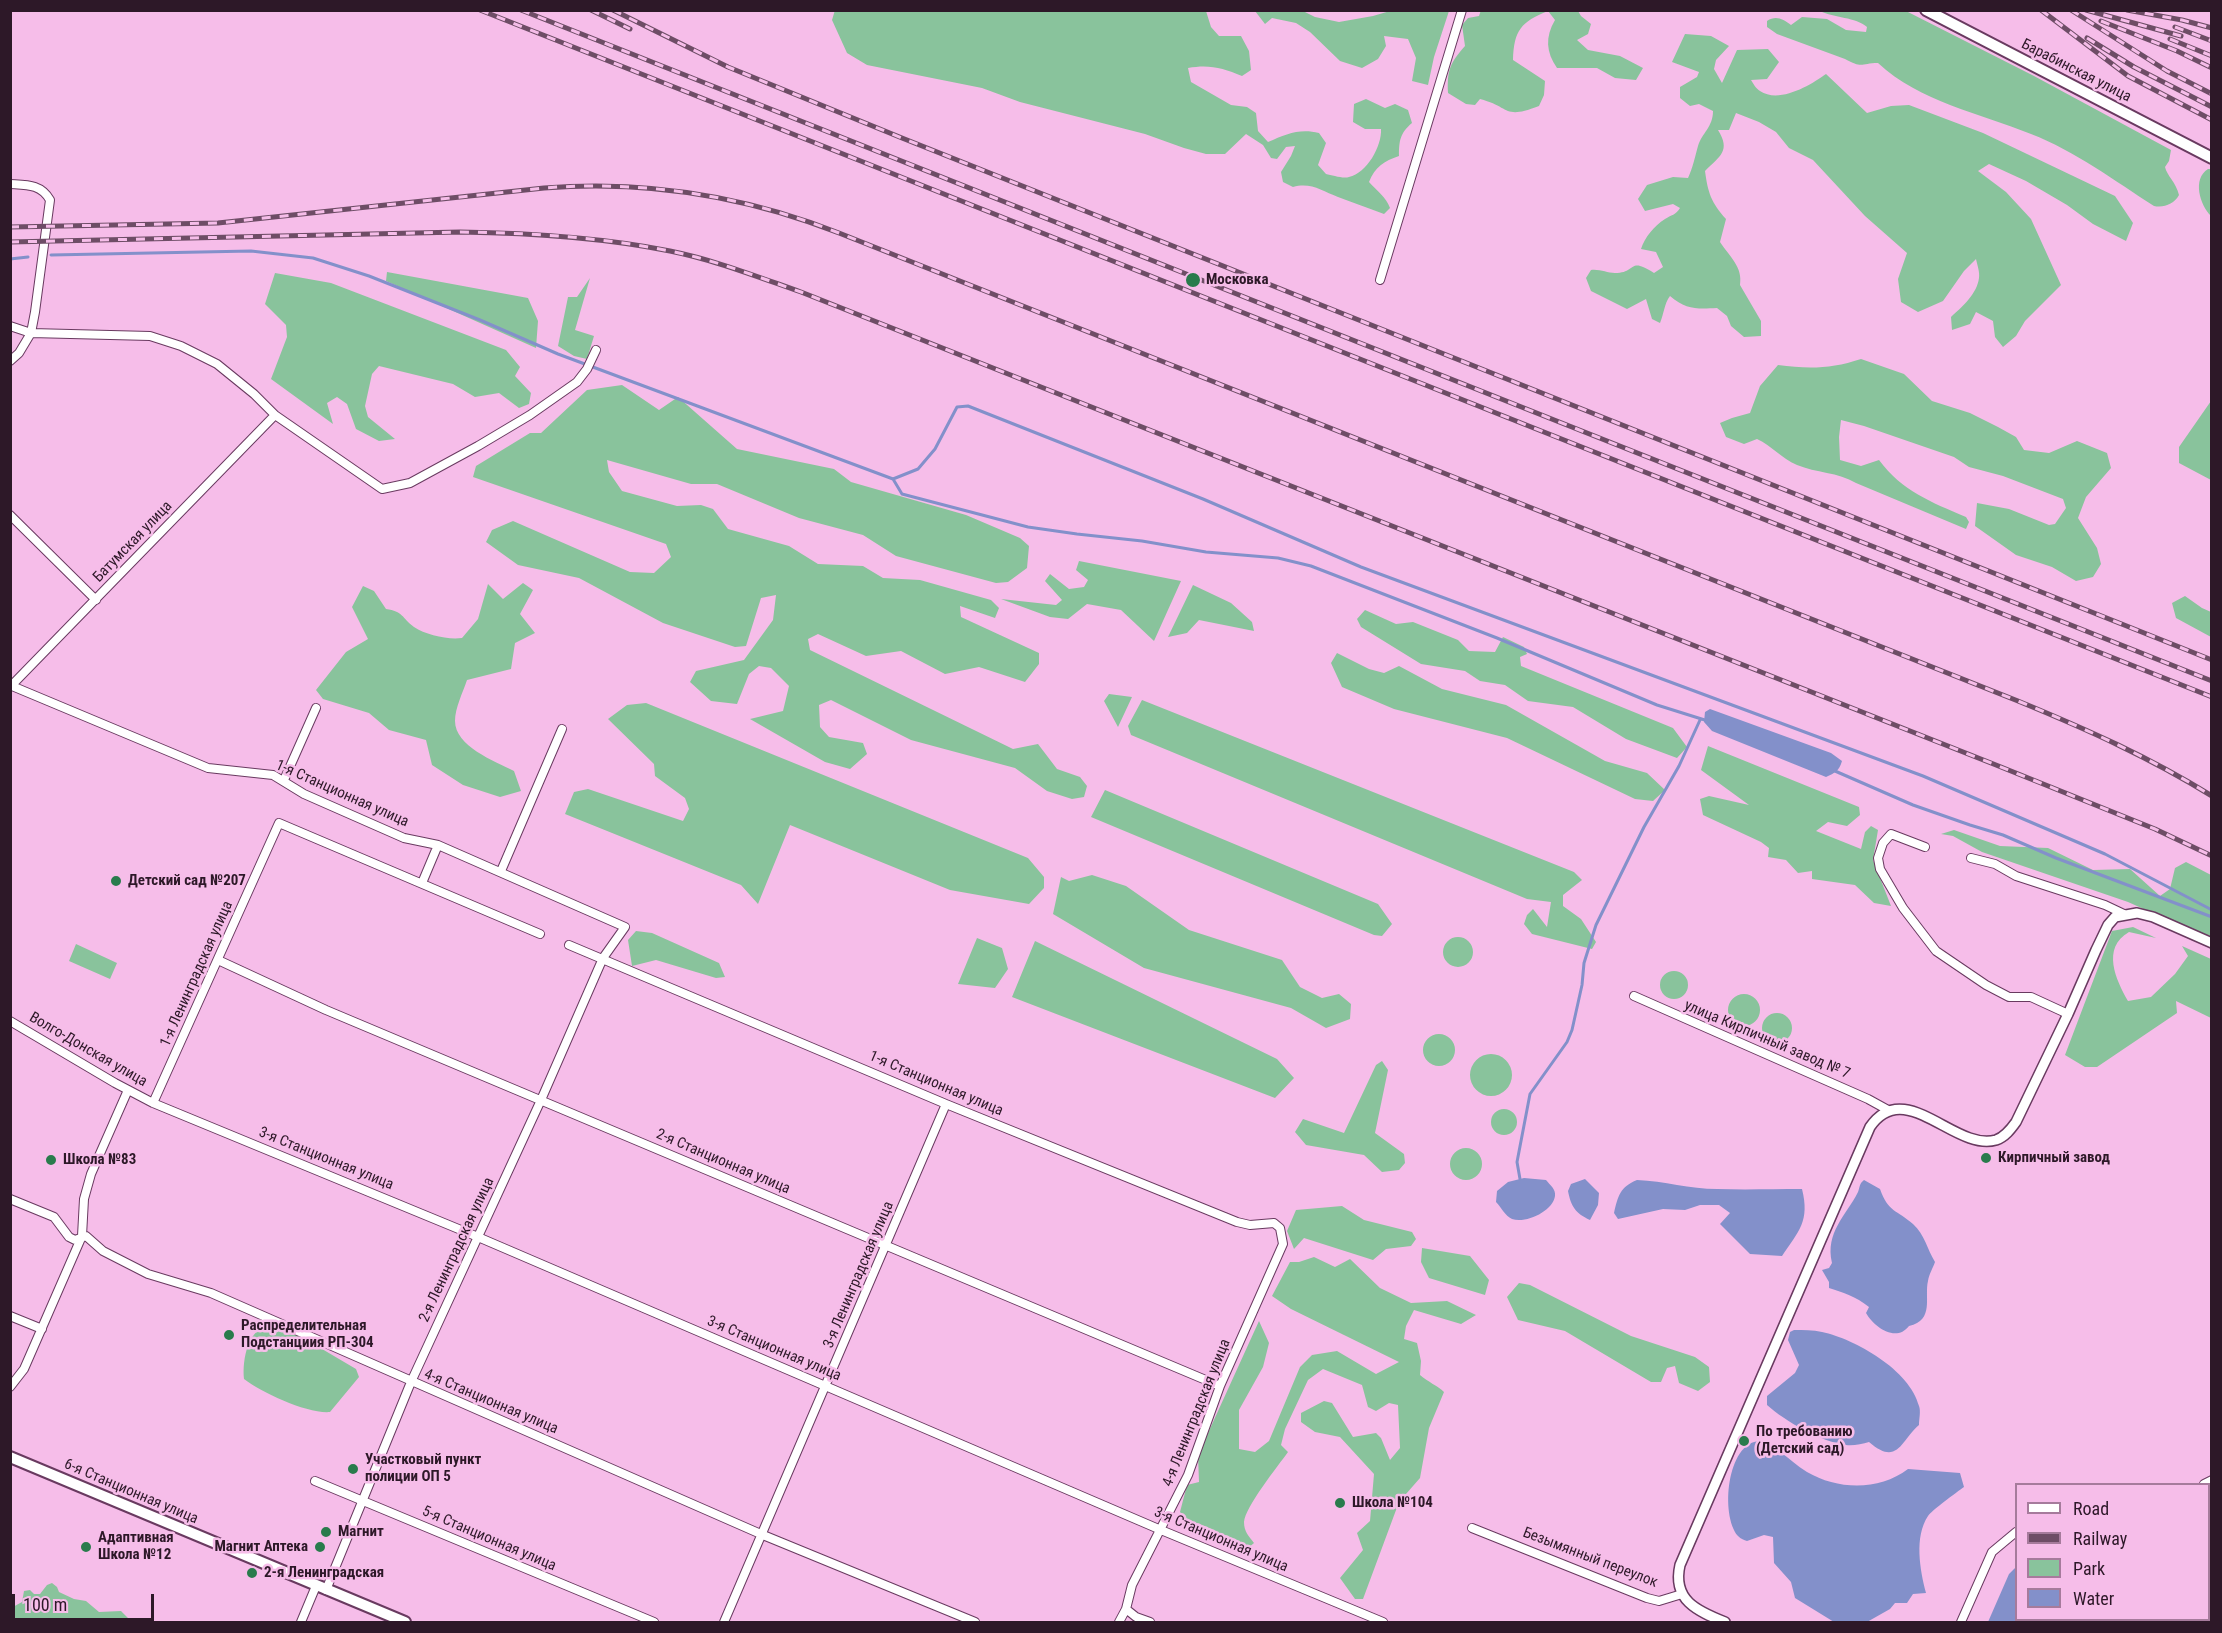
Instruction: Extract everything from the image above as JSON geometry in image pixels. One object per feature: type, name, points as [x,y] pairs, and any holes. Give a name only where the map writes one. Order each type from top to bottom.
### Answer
[{"type":"main road","name":"Барабинская улица","points":[[1926,10],[2211,158]]},
{"type":"main road","name":"6-я Станционная улица","points":[[10,1457],[405,1623]]},
{"type":"street","points":[[1380,280],[1462,10]]},
{"type":"street","points":[[10,184],[45,191],[50,200],[31,333],[19,353],[10,361]]},
{"type":"street","points":[[10,326],[31,333],[150,336],[181,346],[217,364],[254,394],[275,415],[382,489],[410,483],[530,416],[578,382],[596,350]]},
{"type":"street","name":"Батумская улица","points":[[11,686],[275,415]]},
{"type":"street","points":[[10,515],[96,600]]},
{"type":"street","name":"1-я Станционная улица","points":[[11,686],[208,768],[273,775],[304,794],[404,838],[438,845],[625,927]]},
{"type":"street","points":[[284,780],[316,708]]},
{"type":"street","points":[[501,871],[562,729]]},
{"type":"street","name":"1-я Ленинградская улица","points":[[153,1103],[279,823],[422,883]]},
{"type":"street","points":[[1925,847],[1891,834],[1883,843],[1878,858],[1880,869],[1903,908],[1936,951],[1986,985],[2009,997],[2031,997],[2068,1014]]},
{"type":"street","points":[[438,845],[422,883],[540,934]]},
{"type":"street","points":[[1971,858],[1995,864],[2016,876],[2105,905],[2124,914]]},
{"type":"street","points":[[1725,1623],[1697,1610],[1682,1594],[1678,1584],[1678,1575],[1683,1557],[1876,1117],[1888,1110],[1909,1110],[1974,1139],[1986,1141],[1997,1139],[2007,1133],[2016,1122],[2108,925],[2115,917],[2137,913],[2152,917],[2211,943]]},
{"type":"street","name":"2-я Ленинградская улица","points":[[301,1623],[321,1588],[362,1501],[411,1382],[542,1100],[603,958],[625,927]]},
{"type":"street","name":"1-я Станционная улица","points":[[568,945],[946,1104],[1237,1222],[1250,1225],[1274,1223],[1280,1228],[1283,1244]]},
{"type":"street","name":"2-я Станционная улица","points":[[218,960],[326,1010],[1220,1386]]},
{"type":"street","name":"улица Кирпичный завод № 7","points":[[1634,996],[1858,1094],[1888,1110]]},
{"type":"street","name":"Волго-Донская улица","points":[[10,1021],[153,1103]]},
{"type":"street","points":[[10,1387],[24,1369],[82,1236],[84,1199],[91,1174],[128,1090]]},
{"type":"street","name":"3-я Станционная улица","points":[[153,1103],[478,1237],[1383,1623]]},
{"type":"street","name":"3-я Ленинградская улица","points":[[724,1623],[946,1104]]},
{"type":"street","name":"4-я Станционная улица","points":[[10,1199],[54,1217],[69,1237],[75,1240],[82,1236],[90,1239],[103,1251],[148,1274],[212,1293],[763,1535],[975,1623]]},
{"type":"street","name":"4-я Ленинградская улица","points":[[1119,1623],[1126,1609],[1132,1585],[1188,1475],[1220,1386],[1283,1244]]},
{"type":"street","points":[[10,1316],[42,1329]]},
{"type":"street","name":"5-я Станционная улица","points":[[315,1481],[654,1623]]},
{"type":"street","name":"Безымянный переулок","points":[[1472,1528],[1647,1598],[1659,1601],[1682,1594]]},
{"type":"street","points":[[1961,1623],[1992,1552],[2015,1533]]},
{"type":"street","points":[[1126,1609],[1136,1617],[1150,1623]]},
{"type":"green space","points":[[835,10],[1206,11],[1211,27],[1219,36],[1241,36],[1249,51],[1251,70],[1242,76],[1216,67],[1188,68],[1191,82],[1231,105],[1247,107],[1256,113],[1258,131],[1268,142],[1287,134],[1319,133],[1326,143],[1318,165],[1326,174],[1344,178],[1356,174],[1367,165],[1376,151],[1381,129],[1365,129],[1353,122],[1354,104],[1366,99],[1385,108],[1395,104],[1408,110],[1412,123],[1401,138],[1399,156],[1381,165],[1369,182],[1384,197],[1390,208],[1384,214],[1316,188],[1293,187],[1283,182],[1281,172],[1295,146],[1286,147],[1277,159],[1271,158],[1263,145],[1246,134],[1225,154],[1206,154],[1145,134],[1020,102],[982,88],[867,65],[847,53],[832,20]]},
{"type":"green space","points":[[1481,10],[1578,11],[1591,24],[1588,34],[1577,40],[1588,50],[1620,56],[1643,68],[1636,80],[1615,78],[1597,68],[1557,68],[1548,44],[1555,20],[1548,11],[1531,19],[1521,28],[1515,41],[1513,60],[1545,81],[1544,95],[1539,106],[1513,112],[1480,99],[1475,105],[1466,104],[1448,93],[1448,78],[1453,62],[1465,46],[1462,25],[1468,18],[1479,16]]},
{"type":"green space","points":[[1255,11],[1303,11],[1315,17],[1339,22],[1390,11],[1449,11],[1434,57],[1428,85],[1412,81],[1416,58],[1408,39],[1384,36],[1386,46],[1378,59],[1362,68],[1340,61],[1310,32],[1296,23],[1272,18],[1265,24]]},
{"type":"green space","points":[[1820,11],[1906,11],[2034,76],[2171,150],[2165,167],[2179,195],[2168,205],[2154,206],[2094,167],[2047,141],[1931,97],[1912,88],[1878,63],[1855,64],[1777,34],[1767,27],[1767,21],[1773,18],[1791,25],[1802,17],[1827,19],[1846,30],[1866,32],[1867,27],[1862,24]]},
{"type":"green space","points":[[1685,34],[1711,36],[1729,46],[1716,60],[1714,69],[1722,83],[1737,50],[1768,49],[1779,62],[1767,79],[1751,80],[1759,90],[1768,94],[1794,92],[1826,74],[1867,113],[1891,106],[1909,105],[1983,133],[2115,196],[2133,223],[2126,241],[2093,224],[2067,205],[2026,181],[1989,164],[1978,171],[2006,192],[2031,219],[2061,285],[2025,321],[2016,336],[2003,347],[1995,337],[1993,321],[1976,312],[1970,324],[1952,330],[1951,317],[1968,300],[1978,284],[1979,273],[1976,259],[1964,271],[1943,301],[1918,312],[1901,302],[1898,279],[1907,253],[1865,216],[1813,160],[1789,148],[1776,132],[1736,113],[1729,130],[1718,130],[1724,148],[1719,157],[1705,171],[1711,197],[1726,219],[1720,242],[1738,267],[1740,285],[1761,321],[1761,336],[1744,337],[1731,326],[1727,316],[1717,308],[1692,308],[1670,296],[1660,323],[1652,319],[1646,299],[1627,309],[1591,291],[1586,278],[1591,270],[1615,273],[1640,266],[1654,273],[1663,267],[1656,252],[1641,249],[1654,228],[1680,208],[1673,204],[1645,211],[1638,199],[1647,185],[1673,177],[1688,178],[1700,141],[1713,117],[1713,111],[1699,104],[1690,106],[1680,98],[1680,87],[1697,77],[1699,72],[1672,62]]},
{"type":"green space","points":[[2208,169],[2211,169],[2211,216],[2199,192],[2200,179]]},
{"type":"green space","points":[[387,272],[528,298],[538,321],[536,348],[386,281]]},
{"type":"green space","points":[[275,273],[331,283],[506,350],[520,367],[515,376],[531,393],[529,404],[519,408],[499,393],[475,397],[453,384],[379,366],[372,374],[365,406],[368,417],[395,439],[379,441],[356,429],[347,404],[337,397],[327,403],[333,424],[271,379],[287,337],[286,325],[265,304]]},
{"type":"green space","points":[[590,278],[575,330],[594,336],[587,359],[574,356],[558,346],[568,297],[577,297]]},
{"type":"green space","points":[[1861,359],[1904,374],[1932,401],[1970,413],[1998,427],[2016,437],[2024,450],[2049,453],[2077,441],[2107,453],[2111,468],[2086,497],[2078,518],[2097,548],[2101,564],[2093,577],[2076,581],[2052,567],[2016,555],[1975,526],[1977,503],[2009,509],[2049,525],[2055,524],[2066,508],[2063,499],[2003,476],[1969,467],[1954,457],[1841,420],[1840,460],[1861,466],[1879,460],[1907,488],[1929,501],[1966,517],[1969,522],[1966,529],[1849,479],[1797,465],[1757,439],[1744,444],[1726,437],[1720,423],[1750,413],[1760,386],[1778,365],[1819,367],[1840,365]]},
{"type":"green space","points":[[622,385],[659,410],[678,397],[737,449],[834,469],[851,482],[966,515],[1020,538],[1029,546],[1027,568],[1008,582],[996,583],[896,556],[863,535],[799,518],[717,484],[691,484],[607,460],[609,472],[622,491],[677,506],[701,505],[713,509],[728,529],[789,546],[818,564],[863,566],[883,578],[920,580],[991,600],[999,608],[995,618],[960,606],[961,617],[1039,653],[1039,664],[1025,682],[979,667],[945,674],[901,651],[866,656],[818,634],[808,639],[810,650],[1013,749],[1038,744],[1057,769],[1080,777],[1087,786],[1084,797],[1072,799],[1047,791],[1015,768],[911,740],[831,700],[819,705],[820,727],[829,737],[863,743],[867,754],[850,769],[825,762],[750,719],[783,711],[789,686],[771,668],[759,666],[749,674],[737,704],[711,701],[690,682],[696,671],[744,660],[773,620],[776,595],[761,598],[746,646],[735,647],[663,623],[579,578],[518,565],[486,542],[492,530],[513,521],[630,572],[654,573],[671,557],[666,544],[473,477],[476,466],[530,433],[541,433],[587,390]]},
{"type":"green space","points":[[2211,401],[2211,480],[2179,463],[2179,447]]},
{"type":"green space","points":[[1079,561],[1181,581],[1154,641],[1121,610],[1087,604],[1068,619],[1050,617],[1001,599],[1056,605],[1062,600],[1045,581],[1050,574],[1069,589],[1084,587],[1088,580],[1076,570]]},
{"type":"green space","points":[[523,583],[533,590],[520,614],[535,633],[515,643],[511,669],[467,680],[455,716],[461,738],[477,752],[514,771],[521,791],[500,797],[463,785],[432,765],[426,740],[389,730],[369,713],[323,699],[316,690],[346,652],[368,639],[352,607],[363,586],[374,591],[386,609],[399,613],[419,630],[437,636],[462,638],[478,619],[488,584],[503,599]]},
{"type":"green space","points":[[1193,585],[1231,603],[1252,622],[1254,631],[1199,620],[1187,633],[1168,637]]},
{"type":"green space","points":[[2185,596],[2211,612],[2211,637],[2176,618],[2172,603]]},
{"type":"green space","points":[[1365,610],[1396,624],[1413,622],[1458,640],[1469,651],[1495,652],[1503,637],[1524,647],[1527,654],[1520,657],[1521,666],[1673,728],[1687,747],[1677,758],[1626,739],[1573,707],[1528,701],[1505,685],[1480,681],[1465,671],[1421,664],[1361,627],[1357,619]]},
{"type":"green space","points":[[1337,653],[1369,669],[1384,673],[1399,666],[1442,689],[1506,705],[1605,761],[1647,773],[1665,790],[1653,801],[1635,799],[1507,738],[1394,709],[1342,687],[1331,663]]},
{"type":"green space","points":[[1109,694],[1132,697],[1118,727],[1104,701]]},
{"type":"green space","points":[[1142,700],[1574,872],[1582,880],[1563,895],[1563,906],[1581,919],[1596,942],[1592,949],[1532,934],[1524,924],[1527,915],[1533,909],[1547,927],[1551,902],[1527,899],[1131,735],[1128,726]]},
{"type":"green space","points":[[646,703],[1028,858],[1044,877],[1044,888],[1029,904],[950,890],[790,825],[758,904],[741,885],[565,814],[574,792],[588,789],[683,821],[689,809],[685,798],[655,776],[654,764],[608,719],[627,705]]},
{"type":"green space","points":[[1708,746],[1859,807],[1860,815],[1847,826],[1828,822],[1816,831],[1861,849],[1865,832],[1871,826],[1878,830],[1873,860],[1891,906],[1874,903],[1855,885],[1812,879],[1812,871],[1798,873],[1786,860],[1768,857],[1769,848],[1761,842],[1703,815],[1700,799],[1709,796],[1749,805],[1701,770]]},
{"type":"green space","points":[[1105,790],[1378,904],[1392,924],[1382,936],[1374,935],[1091,817]]},
{"type":"green space","points":[[1954,830],[2000,846],[2048,848],[2093,870],[2130,869],[2160,896],[2170,889],[2175,868],[2186,862],[2211,875],[2211,939],[2128,902],[1982,852],[1953,836],[1941,834]]},
{"type":"green space","points":[[1092,875],[1126,886],[1189,930],[1282,960],[1300,987],[1322,998],[1339,994],[1351,1004],[1350,1019],[1326,1028],[1291,1008],[1144,968],[1053,914],[1061,877],[1069,881]]},
{"type":"green space","points":[[2133,927],[2156,938],[2129,932],[2120,939],[2115,947],[2113,965],[2128,1001],[2151,997],[2175,974],[2188,956],[2182,946],[2211,959],[2211,1018],[2176,1001],[2177,1013],[2097,1067],[2085,1067],[2065,1055],[2112,931]]},
{"type":"green space","points":[[636,931],[652,933],[719,963],[725,977],[716,978],[656,960],[632,966],[628,940]]},
{"type":"green space","points":[[1458,937],[1464,938],[1472,946],[1472,958],[1464,966],[1458,967],[1452,966],[1444,958],[1443,952],[1444,946],[1452,938]]},
{"type":"green space","points":[[977,938],[1002,948],[1008,969],[995,988],[958,984]]},
{"type":"green space","points":[[1035,941],[1277,1059],[1294,1078],[1275,1098],[1012,997]]},
{"type":"green space","points":[[76,944],[117,963],[110,979],[69,961]]},
{"type":"green space","points":[[1674,971],[1684,975],[1688,985],[1684,995],[1674,999],[1664,995],[1660,985],[1664,975]]},
{"type":"green space","points":[[1744,994],[1755,999],[1760,1010],[1755,1021],[1744,1026],[1733,1021],[1728,1010],[1733,999]]},
{"type":"green space","points":[[1777,1013],[1788,1017],[1792,1028],[1788,1039],[1777,1043],[1766,1039],[1762,1028],[1766,1017]]},
{"type":"green space","points":[[1439,1034],[1450,1039],[1455,1050],[1450,1061],[1439,1066],[1428,1061],[1423,1050],[1428,1039]]},
{"type":"green space","points":[[1491,1054],[1506,1060],[1512,1075],[1506,1090],[1491,1096],[1476,1090],[1470,1075],[1476,1060]]},
{"type":"green space","points":[[1382,1061],[1388,1070],[1375,1133],[1404,1154],[1405,1163],[1399,1170],[1382,1172],[1364,1155],[1306,1145],[1295,1132],[1303,1119],[1344,1133],[1376,1065]]},
{"type":"green space","points":[[1504,1109],[1513,1113],[1517,1122],[1513,1131],[1504,1135],[1495,1131],[1491,1122],[1495,1113]]},
{"type":"green space","points":[[1466,1148],[1477,1153],[1482,1164],[1477,1175],[1466,1180],[1455,1175],[1450,1164],[1455,1153]]},
{"type":"green space","points":[[1342,1206],[1364,1220],[1412,1232],[1416,1239],[1411,1246],[1386,1249],[1373,1260],[1304,1238],[1294,1249],[1287,1231],[1296,1210]]},
{"type":"green space","points":[[1422,1248],[1470,1256],[1489,1280],[1485,1295],[1429,1278],[1421,1262]]},
{"type":"green space","points":[[1314,1257],[1335,1267],[1350,1259],[1380,1288],[1411,1303],[1447,1301],[1476,1315],[1461,1324],[1414,1310],[1406,1326],[1404,1339],[1417,1343],[1421,1361],[1420,1375],[1444,1392],[1429,1428],[1420,1478],[1399,1502],[1363,1599],[1355,1599],[1340,1578],[1363,1550],[1357,1533],[1370,1521],[1374,1474],[1340,1437],[1315,1432],[1301,1422],[1301,1413],[1324,1401],[1332,1403],[1353,1437],[1376,1433],[1381,1438],[1390,1460],[1400,1448],[1398,1405],[1389,1403],[1376,1411],[1368,1407],[1362,1385],[1323,1369],[1308,1380],[1285,1429],[1281,1445],[1288,1452],[1246,1515],[1245,1529],[1254,1543],[1247,1549],[1208,1540],[1193,1530],[1180,1512],[1187,1485],[1199,1482],[1198,1455],[1259,1321],[1269,1343],[1263,1367],[1239,1410],[1239,1449],[1255,1452],[1269,1441],[1300,1367],[1312,1355],[1337,1351],[1376,1374],[1399,1362],[1291,1309],[1272,1296],[1290,1262],[1299,1262]]},
{"type":"green space","points":[[1519,1283],[1530,1285],[1631,1336],[1695,1357],[1709,1367],[1710,1382],[1698,1391],[1679,1383],[1675,1366],[1667,1368],[1661,1382],[1651,1382],[1565,1331],[1518,1320],[1507,1297]]},
{"type":"green space","points":[[271,1326],[300,1336],[356,1369],[359,1377],[330,1412],[310,1410],[286,1402],[244,1379],[244,1363],[248,1345],[263,1327]]},
{"type":"green space","points":[[52,1583],[59,1592],[74,1599],[86,1601],[99,1612],[121,1611],[132,1622],[15,1622],[11,1618],[11,1608],[22,1602],[24,1591],[30,1590],[34,1594],[40,1594],[47,1585]]},
{"type":"water","points":[[1710,709],[1831,753],[1842,761],[1841,764],[1836,771],[1826,777],[1712,731],[1704,722],[1705,712]]},
{"type":"water","points":[[1524,1178],[1546,1180],[1554,1189],[1555,1196],[1549,1207],[1538,1215],[1524,1220],[1512,1219],[1496,1202],[1497,1191],[1508,1182]]},
{"type":"water","points":[[1585,1179],[1599,1193],[1598,1205],[1590,1220],[1574,1208],[1568,1191],[1571,1184]]},
{"type":"water","points":[[1637,1180],[1707,1189],[1802,1189],[1804,1218],[1798,1232],[1782,1256],[1750,1254],[1720,1224],[1730,1213],[1719,1205],[1700,1205],[1685,1210],[1663,1209],[1618,1219],[1614,1213],[1619,1197],[1623,1189]]},
{"type":"water","points":[[1864,1180],[1880,1189],[1886,1202],[1917,1228],[1935,1262],[1928,1281],[1927,1307],[1922,1319],[1898,1333],[1886,1331],[1874,1323],[1866,1313],[1869,1307],[1864,1303],[1829,1288],[1829,1282],[1822,1270],[1829,1268],[1832,1263],[1831,1242],[1834,1233]]},
{"type":"water","points":[[1812,1330],[1850,1341],[1880,1358],[1905,1380],[1914,1393],[1920,1413],[1919,1425],[1903,1444],[1893,1452],[1887,1452],[1869,1442],[1858,1445],[1836,1443],[1793,1424],[1767,1405],[1767,1396],[1795,1373],[1799,1365],[1788,1340],[1790,1332]]},
{"type":"water","points":[[1759,1441],[1780,1452],[1807,1472],[1845,1485],[1858,1486],[1884,1481],[1908,1469],[1960,1473],[1964,1487],[1928,1516],[1921,1534],[1919,1554],[1926,1593],[1913,1594],[1907,1603],[1895,1603],[1890,1609],[1867,1622],[1834,1622],[1795,1598],[1791,1582],[1774,1563],[1773,1537],[1764,1535],[1747,1541],[1741,1539],[1732,1526],[1729,1513],[1728,1497],[1734,1466],[1748,1445]]},
{"type":"water","points":[[2015,1568],[2015,1621],[2035,1622],[1988,1622],[2009,1574]]},
{"type":"waterway","points":[[51,255],[251,251],[313,258],[369,276],[558,354],[893,479],[902,494],[1028,527],[1142,541],[1206,552],[1278,558],[1311,566],[1497,638],[1657,705],[1708,721]]},
{"type":"waterway","points":[[10,259],[28,257]]},
{"type":"waterway","points":[[893,479],[918,469],[935,449],[957,407],[968,406],[1203,499],[1361,567],[1923,776],[2105,854],[2212,910]]},
{"type":"waterway","points":[[1520,1179],[1517,1162],[1530,1094],[1567,1042],[1572,1030],[1582,985],[1584,963],[1596,925],[1644,827],[1679,766],[1700,720]]},
{"type":"waterway","points":[[1835,771],[1913,805],[2003,835],[2056,858],[2212,917]]},
{"type":"railway","points":[[480,10],[2212,697]]},
{"type":"railway","points":[[521,10],[2212,681]]},
{"type":"railway","points":[[591,10],[630,29]]},
{"type":"railway","points":[[613,10],[728,67],[902,138],[2212,660]]},
{"type":"railway","points":[[2041,10],[2128,76],[2212,120]]},
{"type":"railway","points":[[2071,10],[2167,71],[2212,94]]},
{"type":"railway","points":[[2086,10],[2181,36]]},
{"type":"railway","points":[[2127,10],[2212,28]]},
{"type":"railway","points":[[2101,21],[2177,51],[2212,68]]},
{"type":"railway","points":[[2175,27],[2212,41]]},
{"type":"railway","points":[[2087,38],[2134,67],[2212,107]]},
{"type":"railway","points":[[2170,39],[2212,56]]},
{"type":"railway","points":[[10,227],[218,223],[544,188],[582,186],[657,189],[731,200],[767,209],[839,233],[2018,701],[2117,744],[2212,796]]},
{"type":"railway","points":[[10,242],[460,232],[539,235],[618,242],[703,259],[801,292],[1996,765],[2155,829],[2212,856]]},
{"type":"place","name":"Московка","points":[[1193,280]]},
{"type":"place","name":"Детский сад №207","points":[[116,881]]},
{"type":"place","name":"Кирпичный завод","points":[[1986,1158]]},
{"type":"place","name":"Школа №83","points":[[51,1160]]},
{"type":"place","name":"Распределительная Подстанциия РП-304","points":[[229,1335]]},
{"type":"place","name":"По требованию (Детский сад)","points":[[1744,1441]]},
{"type":"place","name":"Участковый пункт полиции ОП 5","points":[[353,1469]]},
{"type":"place","name":"Школа №104","points":[[1340,1503]]},
{"type":"place","name":"Магнит","points":[[326,1532]]},
{"type":"place","name":"Адаптивная Школа №12","points":[[86,1547]]},
{"type":"place","name":"Магнит Аптека","points":[[320,1547]]},
{"type":"place","name":"2-я Ленинградская","points":[[252,1573]]}]
